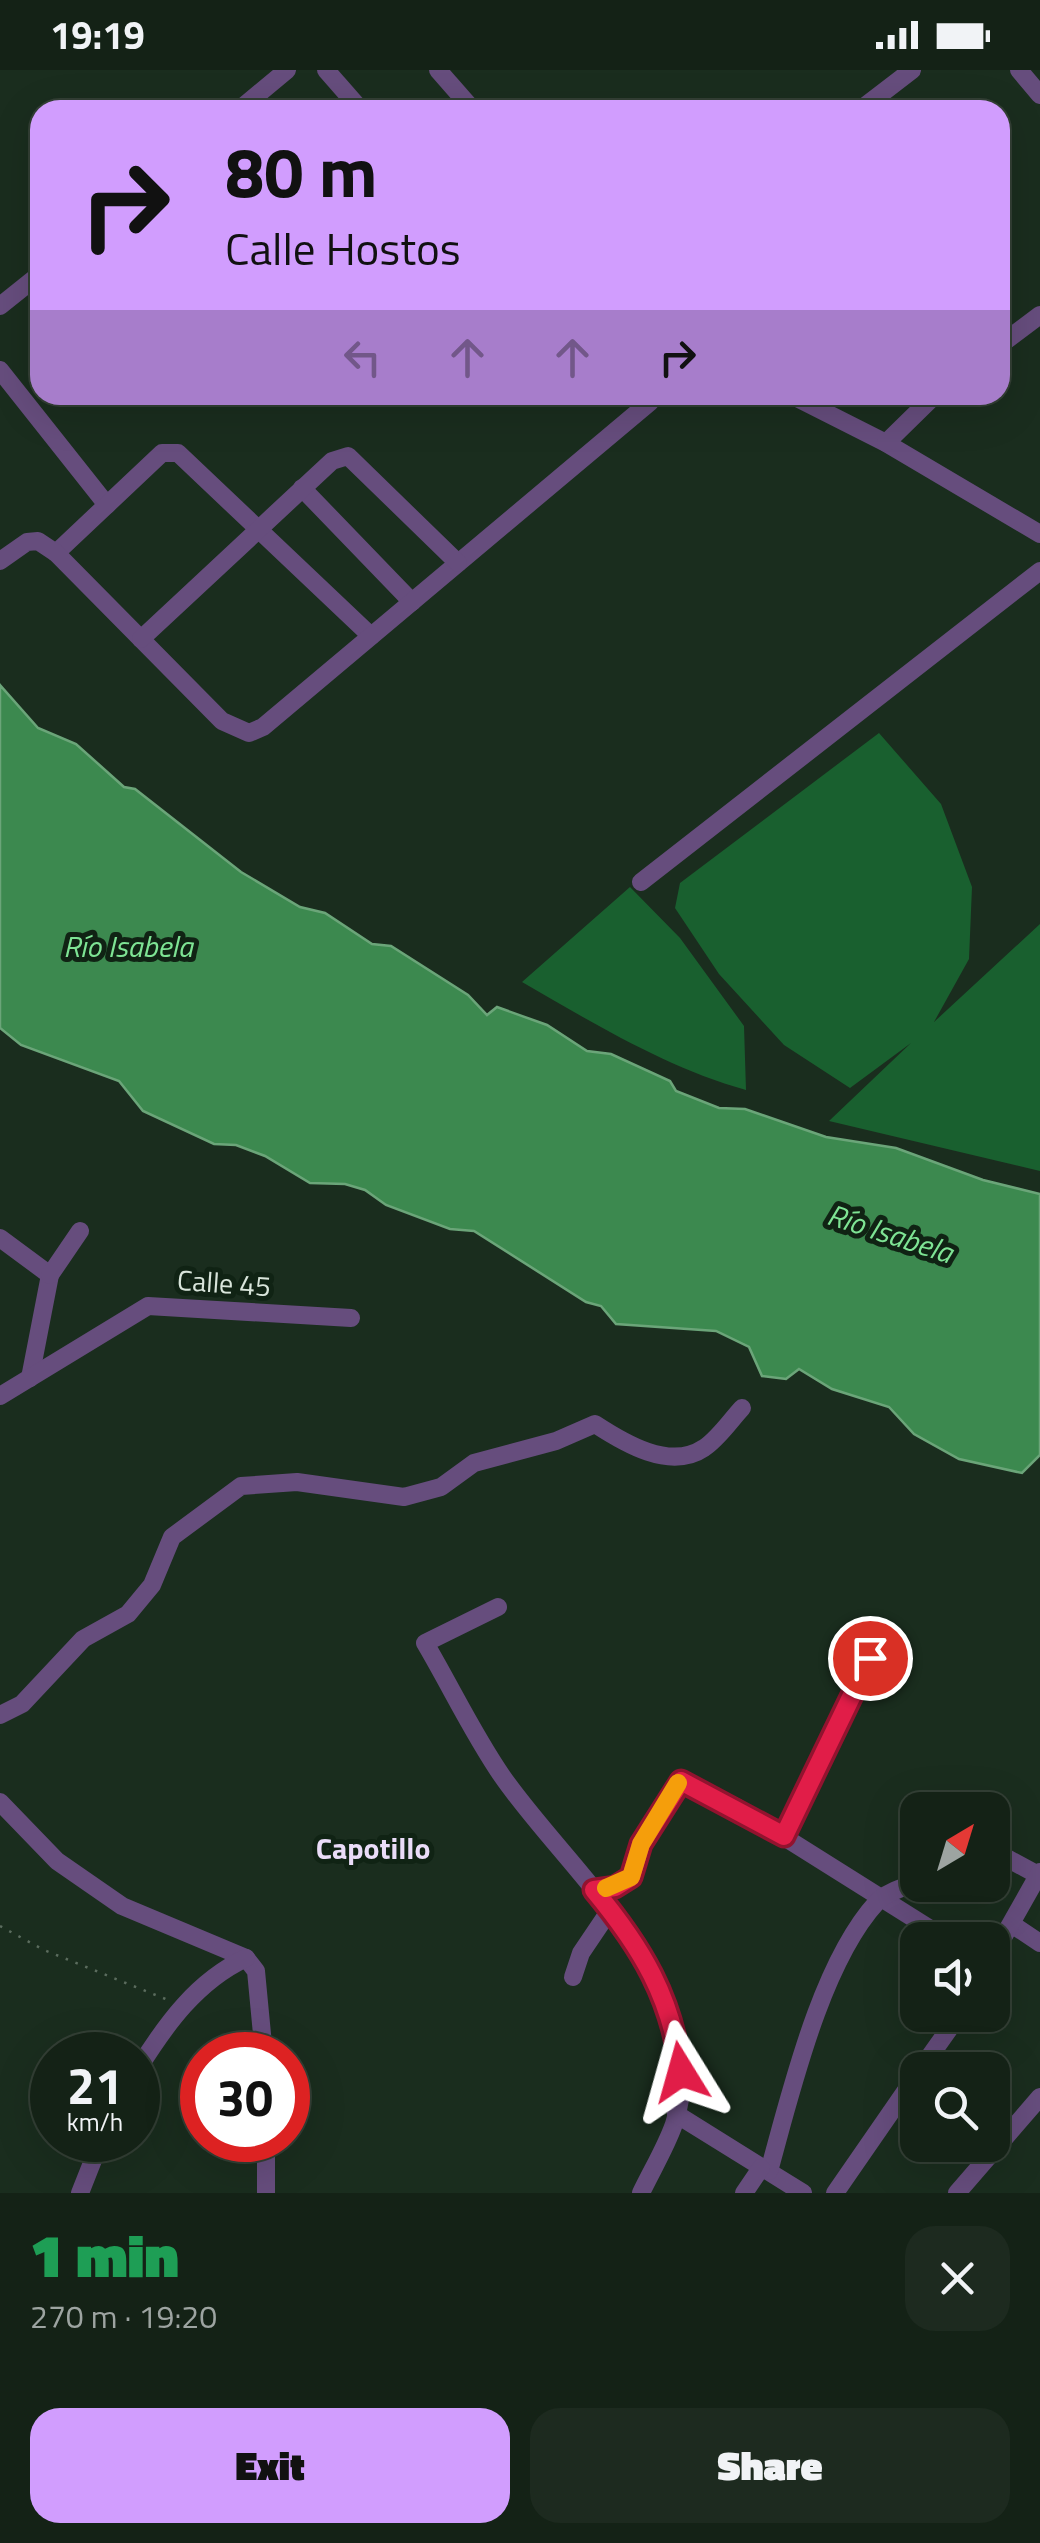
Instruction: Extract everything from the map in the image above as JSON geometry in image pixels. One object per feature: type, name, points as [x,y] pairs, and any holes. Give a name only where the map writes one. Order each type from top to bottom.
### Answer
[{"type":"street","points":[[251,100],[288,70]]},
{"type":"street","points":[[326,70],[352,100]]},
{"type":"street","points":[[873,100],[912,70]]},
{"type":"street","points":[[1019,70],[1040,95]]},
{"type":"street","points":[[447,73],[465,100]]},
{"type":"street","points":[[0,306],[30,282]]},
{"type":"street","points":[[1010,336],[1040,314]]},
{"type":"street","points":[[0,370],[108,505]]},
{"type":"street","points":[[0,561],[28,542],[38,541],[56,553],[222,721],[249,733],[263,726],[646,405]]},
{"type":"street","points":[[811,405],[886,443],[1040,534]]},
{"type":"street","points":[[886,443],[925,405]]},
{"type":"street","points":[[56,553],[162,454],[178,453],[371,636]]},
{"type":"street","points":[[141,638],[332,461],[348,456],[458,563]]},
{"type":"street","points":[[302,488],[412,602]]},
{"type":"street","points":[[641,882],[1040,571]]},
{"type":"street","points":[[30,1378],[50,1275],[80,1232]]},
{"type":"street","points":[[0,1238],[50,1275]]},
{"type":"street","name":"Calle 45","points":[[0,1396],[148,1306],[351,1318]]},
{"type":"street","points":[[0,1715],[22,1704],[83,1639],[128,1614],[152,1585],[172,1537],[241,1486],[297,1482],[404,1497],[442,1488],[474,1463],[556,1441],[595,1424],[626,1444],[679,1458],[704,1448],[742,1408]]},
{"type":"street","points":[[498,1607],[425,1643],[502,1776],[610,1910],[652,1972],[675,2024],[681,2072],[676,2114],[642,2193]]},
{"type":"street","points":[[784,1836],[870,1658]]},
{"type":"street","points":[[594,1890],[615,1887],[631,1877],[641,1844],[681,1781],[784,1836],[916,1922]]},
{"type":"street","points":[[0,1802],[58,1860],[122,1906],[246,1958],[256,1972],[262,2032]]},
{"type":"street","points":[[1010,1859],[1039,1873],[1010,1930]]},
{"type":"street","points":[[744,2193],[765,2169],[809,2027],[853,1938],[878,1900],[900,1890]]},
{"type":"street","points":[[573,1978],[581,1953],[610,1910]]},
{"type":"street","points":[[1013,1926],[1040,1942]]},
{"type":"street","points":[[160,2038],[182,2007],[218,1971],[246,1958]]},
{"type":"street","points":[[957,2193],[1040,2097]]},
{"type":"street","points":[[835,2193],[900,2099]]},
{"type":"street","points":[[676,2114],[803,2193]]},
{"type":"street","points":[[80,2193],[92,2162]]},
{"type":"street","points":[[266,2162],[266,2193]]},
{"type":"path","points":[[0,1926],[44,1950],[110,1973],[182,2007]]},
{"type":"shaded area","points":[[879,733],[941,804],[972,887],[969,959],[934,1022],[1040,924],[1040,1171],[829,1121],[911,1043],[850,1088],[784,1045],[719,974],[675,908],[680,883]]},
{"type":"shaded area","points":[[630,887],[680,938],[744,1026],[746,1090],[659,1057],[522,982]]},
{"type":"water","name":"Río Isabela","points":[[0,685],[38,728],[76,744],[124,787],[135,789],[241,872],[300,907],[325,913],[372,944],[391,946],[468,995],[487,1015],[497,1007],[547,1025],[587,1051],[611,1054],[670,1081],[676,1091],[719,1108],[745,1109],[826,1137],[896,1148],[983,1180],[1040,1194],[1040,1455],[1022,1473],[959,1459],[914,1434],[889,1407],[832,1389],[799,1369],[786,1379],[762,1376],[749,1347],[716,1331],[616,1324],[601,1306],[586,1302],[474,1231],[450,1229],[386,1205],[365,1190],[345,1184],[310,1183],[265,1156],[236,1145],[214,1144],[143,1111],[119,1081],[21,1045],[0,1028]]},
{"type":"slow traffic","points":[[606,1888],[631,1877],[641,1844],[678,1783]]},
{"type":"district","name":"Capotillo","points":[[373,1849]]},
{"type":"route","points":[[681,2072],[675,2024],[652,1972],[594,1890],[615,1887],[631,1877],[641,1844],[681,1781],[738,1808],[784,1836],[870,1658]]}]
